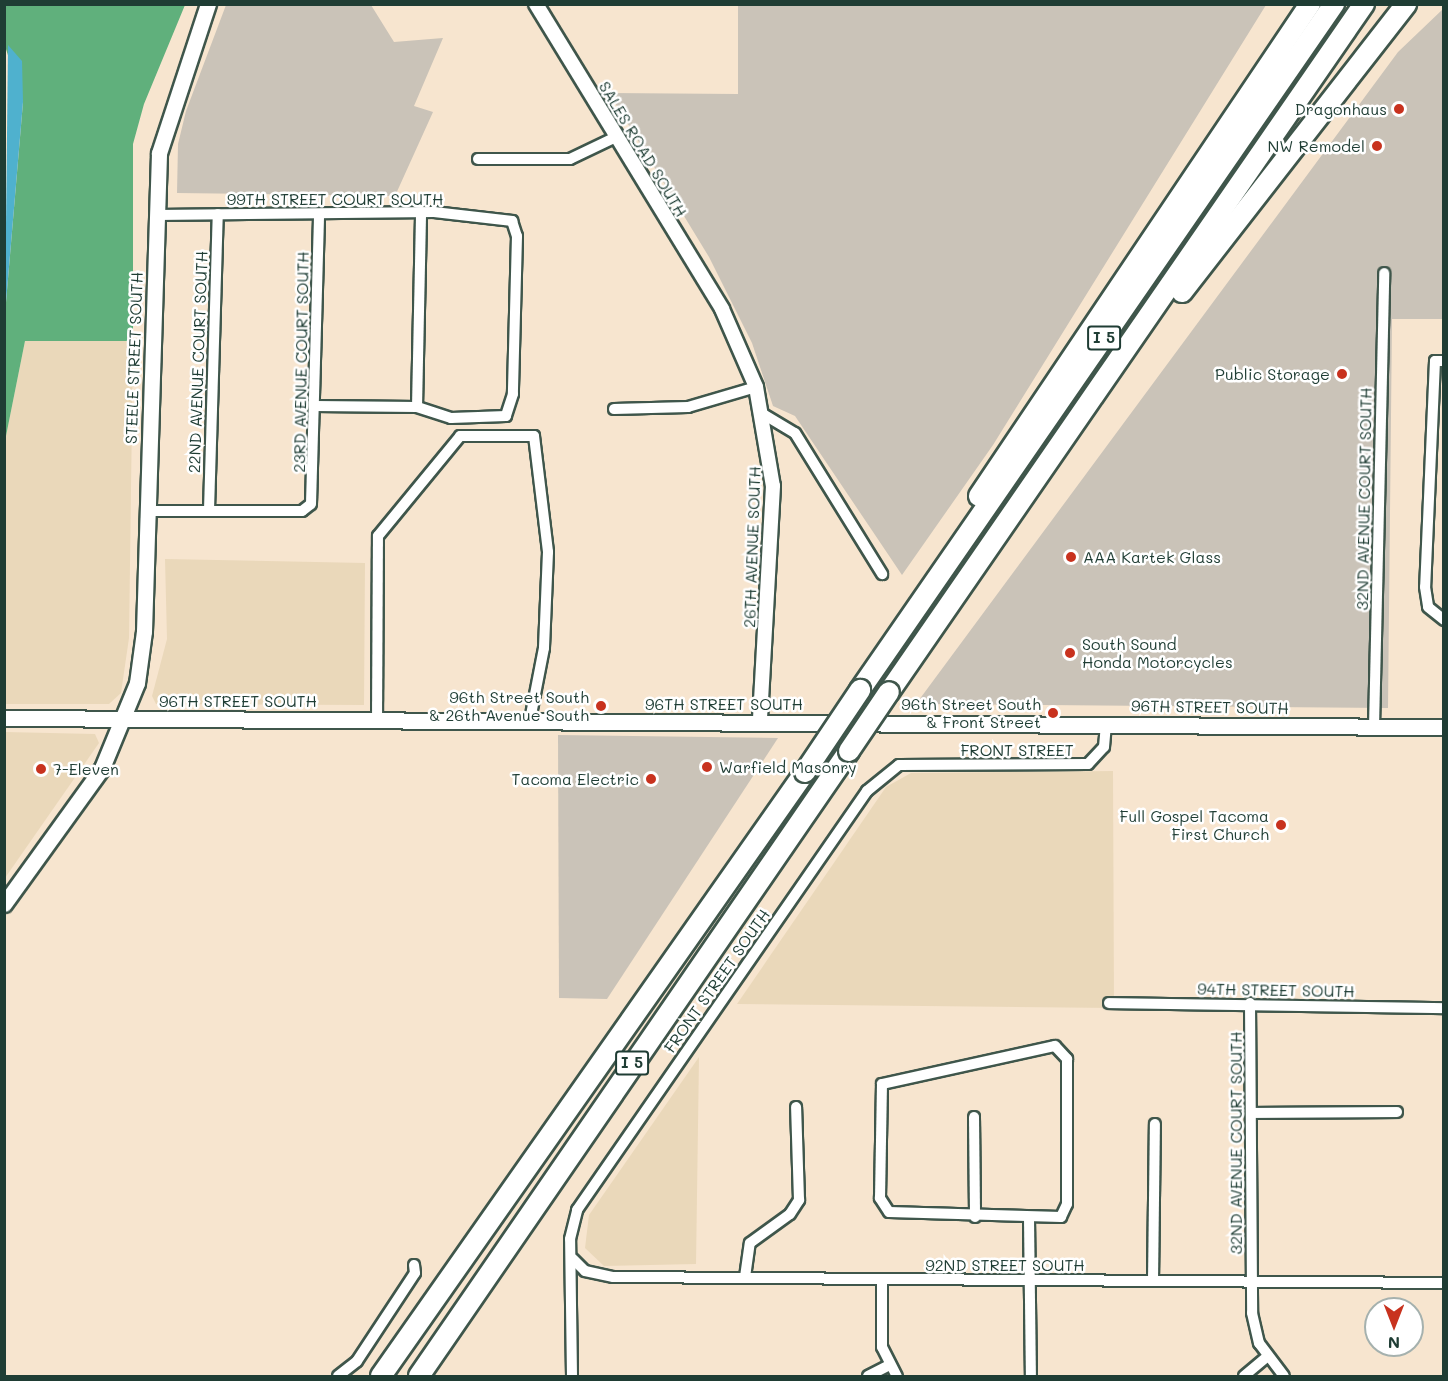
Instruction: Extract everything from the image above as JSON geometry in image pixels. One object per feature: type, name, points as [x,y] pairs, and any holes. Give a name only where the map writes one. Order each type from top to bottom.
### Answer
[{"type":"highway","points":[[1232,122],[1296,4]]},
{"type":"highway","points":[[874,671],[975,502],[1310,4]]},
{"type":"highway","name":"I 5","points":[[381,1377],[805,772],[1334,4]]},
{"type":"highway","name":"I 5","points":[[419,1377],[849,751],[1009,526],[1364,4]]},
{"type":"highway","points":[[1009,526],[1262,186],[1407,4]]},
{"type":"main road","name":"STEELE STREET SOUTH","points":[[4,904],[102,768],[126,718],[143,649],[156,215],[163,135],[208,4]]},
{"type":"main road","name":"96TH STREET SOUTH","points":[[4,718],[1443,727]]},
{"type":"street","name":"SALES ROAD SOUTH","points":[[536,4],[722,309]]},
{"type":"street","points":[[478,159],[570,159],[616,137]]},
{"type":"street","name":"99TH STREET COURT SOUTH","points":[[156,215],[421,212],[512,222],[517,236],[508,413],[451,418],[417,407]]},
{"type":"street","points":[[315,406],[417,407],[421,212]]},
{"type":"street","name":"22ND AVENUE COURT SOUTH","points":[[209,510],[218,214]]},
{"type":"street","name":"23RD AVENUE COURT SOUTH","points":[[209,510],[308,509],[315,406],[319,214]]},
{"type":"street","name":"32ND AVENUE COURT SOUTH","points":[[1374,727],[1384,273]]},
{"type":"street","name":"26TH AVENUE SOUTH","points":[[722,309],[756,387],[763,414],[773,486],[760,722]]},
{"type":"street","points":[[1439,361],[1425,587],[1428,608],[1443,620]]},
{"type":"street","points":[[614,409],[688,407],[756,387]]},
{"type":"street","points":[[763,414],[795,433],[882,574]]},
{"type":"street","points":[[377,720],[378,536],[460,435],[534,436],[548,552],[544,648],[531,700],[530,720]]},
{"type":"street","points":[[148,511],[209,510]]},
{"type":"street","name":"FRONT STREET","points":[[899,765],[1082,765],[1100,754],[1106,724]]},
{"type":"street","name":"FRONT STREET SOUTH","points":[[573,1377],[573,1258],[570,1233],[582,1202],[867,791],[899,765]]},
{"type":"street","name":"94TH STREET SOUTH","points":[[1109,1003],[1250,1003],[1443,1008]]},
{"type":"street","name":"32ND AVENUE COURT SOUTH","points":[[1250,1003],[1254,1329],[1267,1357],[1284,1377]]},
{"type":"street","points":[[1029,1048],[1061,1049],[1067,1059],[1067,1204],[1061,1217],[1029,1219],[889,1212],[880,1198],[879,1095],[886,1081],[1029,1048]]},
{"type":"street","points":[[745,1277],[750,1243],[790,1214],[799,1200],[796,1107]]},
{"type":"street","points":[[1251,1113],[1398,1112]]},
{"type":"street","points":[[974,1117],[975,1217]]},
{"type":"street","points":[[1153,1281],[1155,1124]]},
{"type":"street","points":[[1029,1219],[1031,1377]]},
{"type":"street","name":"92ND STREET SOUTH","points":[[573,1258],[580,1268],[600,1275],[1443,1283]]},
{"type":"street","points":[[338,1377],[357,1361],[415,1273],[414,1265]]},
{"type":"street","points":[[882,1279],[882,1347],[888,1366],[897,1377]]},
{"type":"street","points":[[1244,1377],[1267,1357]]},
{"type":"street","points":[[868,1377],[888,1366]]},
{"type":"shaded area","points":[[226,5],[371,5],[394,42],[443,38],[414,106],[433,112],[395,196],[177,193],[178,144],[186,111]]},
{"type":"shaded area","points":[[738,5],[1266,5],[993,445],[902,575],[795,416],[773,406],[752,343],[709,257],[609,93],[738,94]]},
{"type":"shaded area","points":[[1443,9],[1443,319],[1392,319],[1388,708],[916,704],[1398,52]]},
{"type":"shaded area","points":[[25,341],[133,341],[129,638],[121,693],[109,704],[5,704],[5,441]]},
{"type":"shaded area","points":[[165,559],[365,563],[364,705],[156,704],[152,696],[167,639]]},
{"type":"shaded area","points":[[5,732],[95,734],[99,743],[5,878]]},
{"type":"shaded area","points":[[558,735],[778,738],[607,999],[559,998]]},
{"type":"shaded area","points":[[1113,771],[1114,1008],[737,1004],[886,787],[911,773]]},
{"type":"shaded area","points":[[699,1057],[696,1264],[604,1266],[585,1248],[589,1215]]},
{"type":"green space","points":[[5,5],[185,5],[144,104],[133,144],[133,341],[25,341],[5,441],[5,314],[23,102],[5,46]]},
{"type":"water","points":[[8,45],[22,61],[23,102],[5,314]]},
{"type":"place","name":"Dragonhaus","points":[[1399,109]]},
{"type":"place","name":"NW Remodel","points":[[1377,146]]},
{"type":"place","name":"Public Storage","points":[[1342,374]]},
{"type":"place","name":"AAA Kartek Glass","points":[[1071,557]]},
{"type":"place","name":"South Sound Honda Motorcycles","points":[[1070,653]]},
{"type":"place","name":"96th Street South & 26th Avenue South","points":[[601,706]]},
{"type":"place","name":"96th Street South & Front Street","points":[[1053,713]]},
{"type":"place","name":"Warfield Masonry","points":[[707,767]]},
{"type":"place","name":"7-Eleven","points":[[41,769]]},
{"type":"place","name":"Tacoma Electric","points":[[651,779]]},
{"type":"place","name":"Full Gospel Tacoma First Church","points":[[1281,825]]}]
